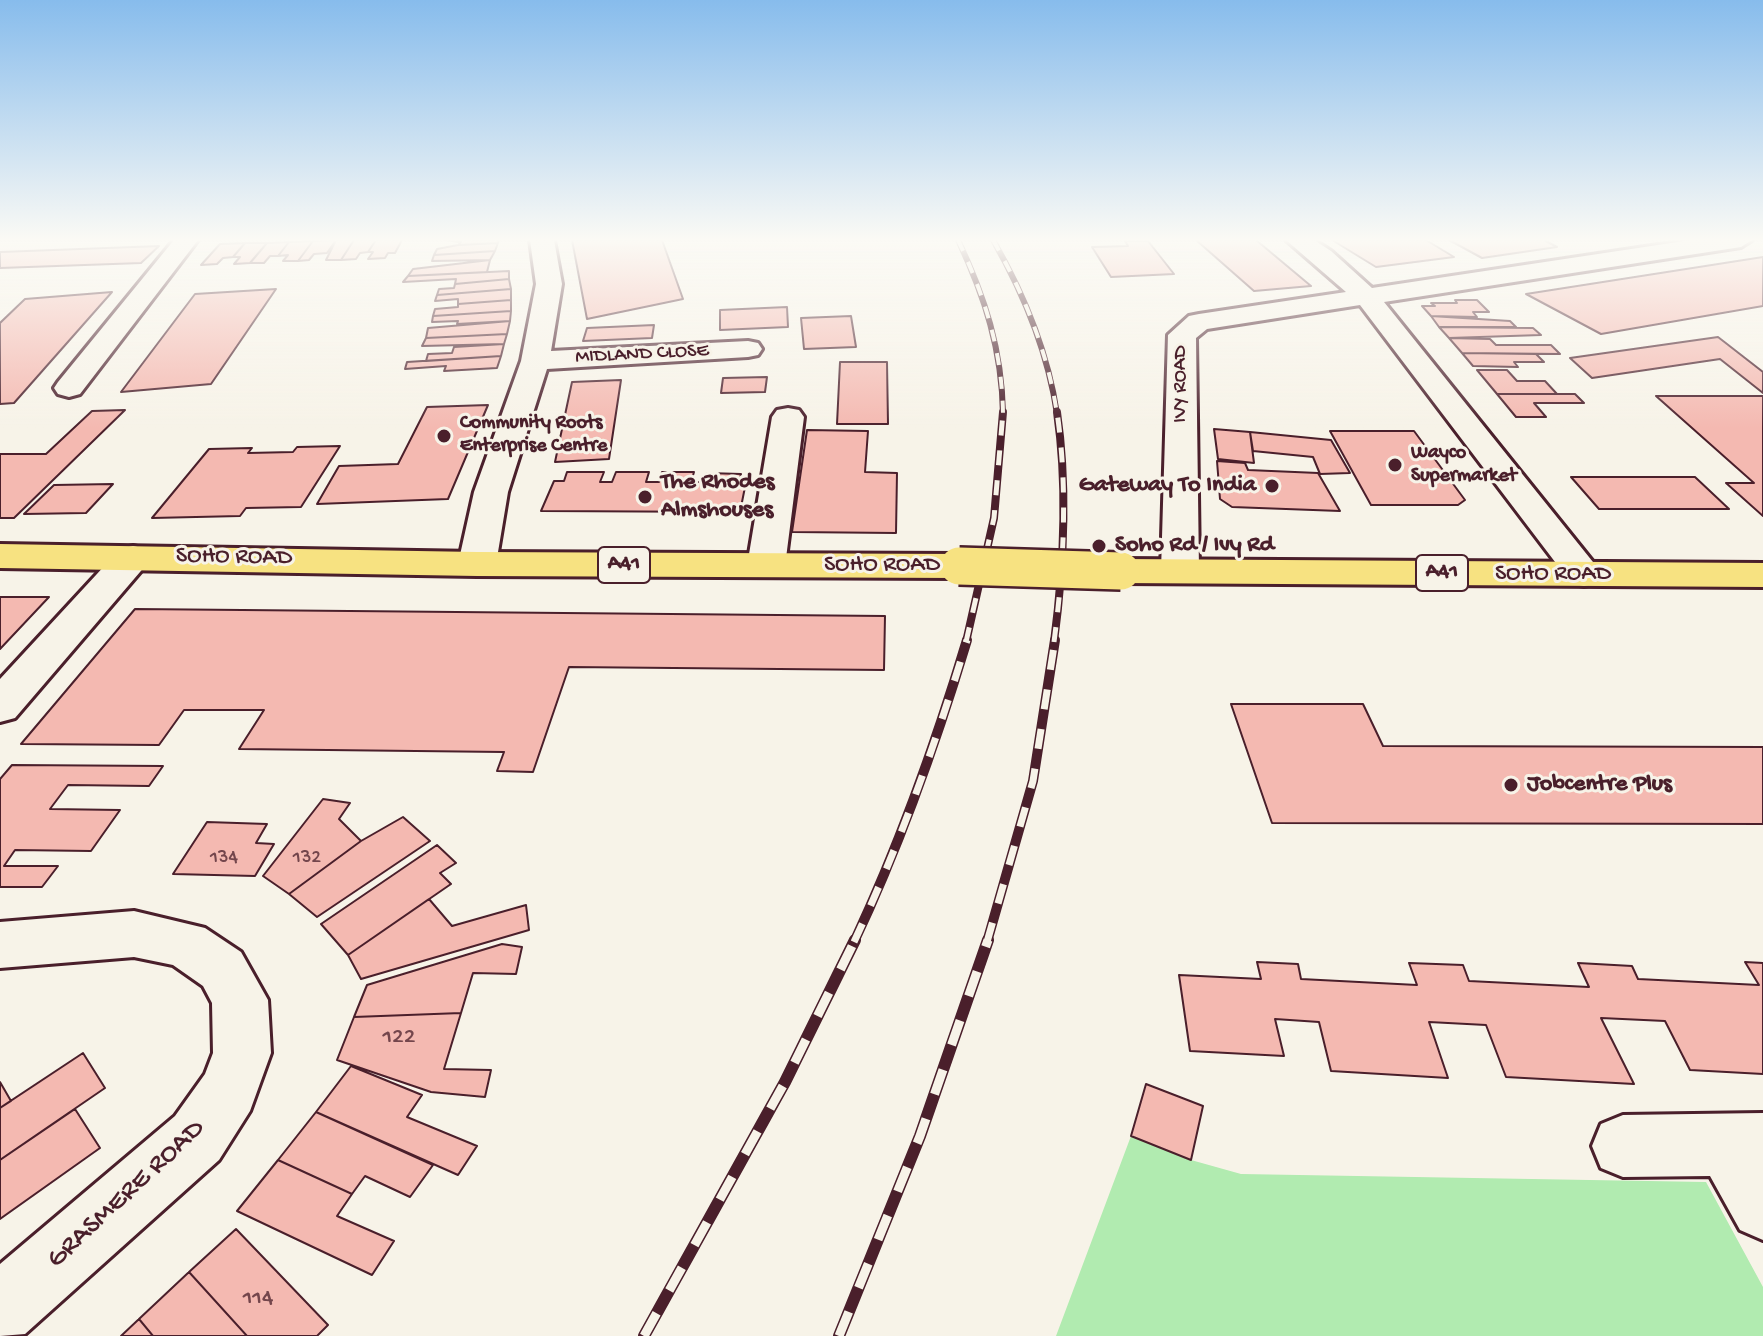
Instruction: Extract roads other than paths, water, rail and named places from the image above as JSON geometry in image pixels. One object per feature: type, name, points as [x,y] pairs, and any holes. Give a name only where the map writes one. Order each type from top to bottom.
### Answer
[{"type":"highway","name":"SOHO ROAD","points":[[0,556],[477,564],[959,566],[1121,571],[1763,575]]},
{"type":"street","points":[[69,388],[137,302]]},
{"type":"street","points":[[477,564],[491,492],[535,361],[546,302]]},
{"type":"street","name":"IVY ROAD","points":[[1180,571],[1182,335],[1199,322],[1331,302]]},
{"type":"street","points":[[1371,302],[1584,575]]},
{"type":"street","name":"MIDLAND CLOSE","points":[[535,361],[748,348]]},
{"type":"street","points":[[766,566],[788,417]]},
{"type":"street","points":[[0,707],[133,557]]},
{"type":"street","name":"GRASMERE ROAD","points":[[0,945],[134,934],[186,944],[222,969],[240,1000],[242,1053],[229,1091],[197,1138],[0,1309]]},
{"type":"street","points":[[1623,1146],[1746,1145],[1763,1207]]},
{"type":"railway","points":[[983,302],[995,346],[1003,413]]},
{"type":"railway","points":[[1024,302],[1048,368],[1057,414]]},
{"type":"railway","points":[[1054,642],[1063,527],[1063,469],[1057,412]]},
{"type":"railway","points":[[966,642],[994,518],[1003,413]]},
{"type":"railway","points":[[854,942],[916,793],[967,640]]},
{"type":"railway","points":[[987,942],[1033,781],[1055,640]]},
{"type":"railway","points":[[644,1336],[785,1082],[855,940]]},
{"type":"railway","points":[[839,1336],[920,1136],[988,940]]},
{"type":"place","name":"Community Roots Enterprise Centre","points":[[444,436]]},
{"type":"place","name":"Wayco Supermarket","points":[[1395,465]]},
{"type":"place","name":"Gateway To India","points":[[1272,486]]},
{"type":"place","name":"The Rhodes Almshouses","points":[[645,497]]},
{"type":"place","name":"Soho Rd / Ivy Rd","points":[[1099,546]]},
{"type":"place","name":"Jobcentre Plus","points":[[1511,785]]}]
